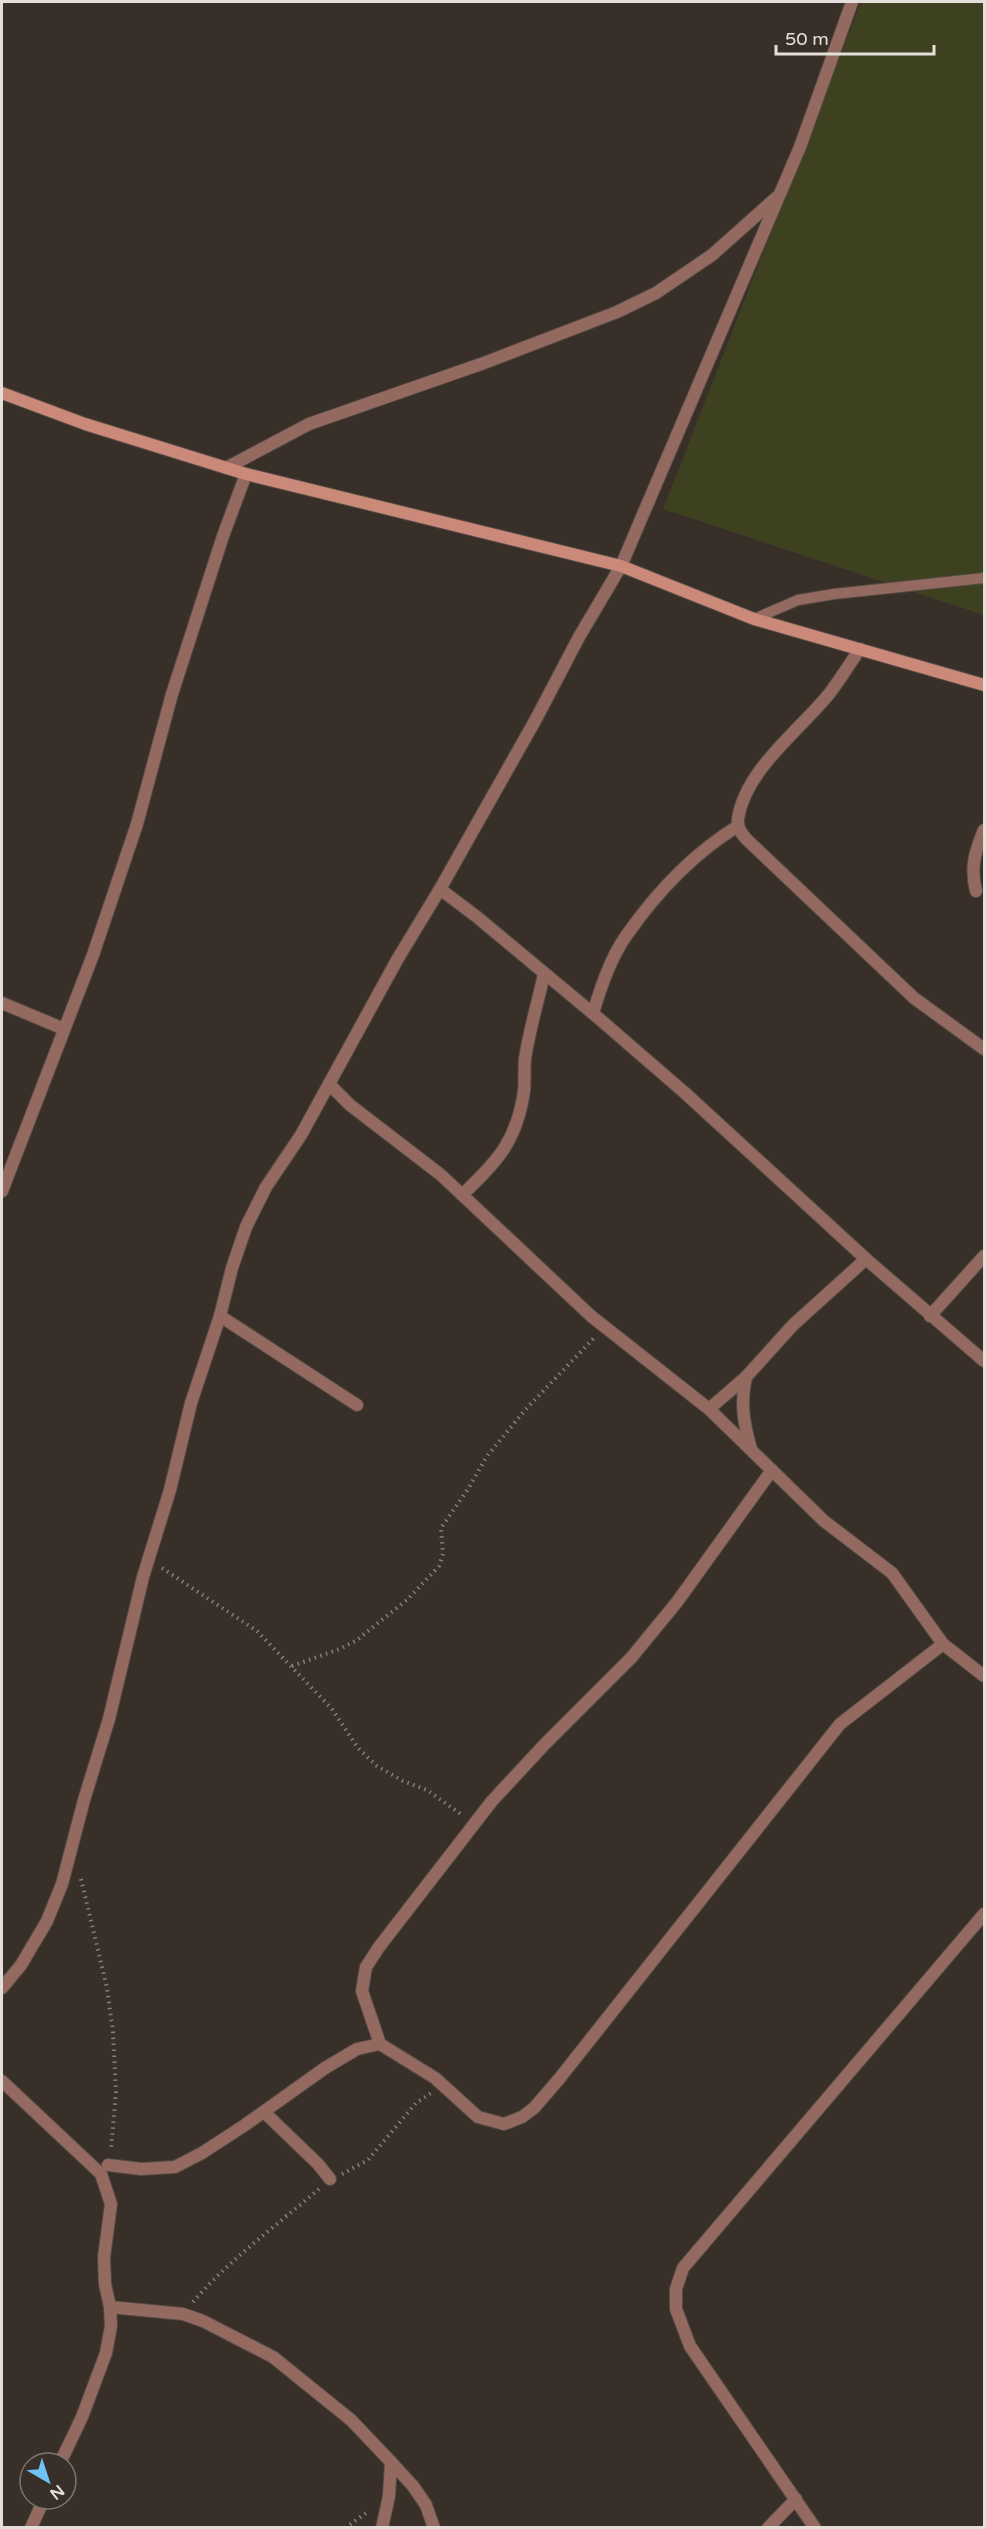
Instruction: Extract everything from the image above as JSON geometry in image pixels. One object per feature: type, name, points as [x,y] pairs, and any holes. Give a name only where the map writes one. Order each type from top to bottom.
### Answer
[{"type":"street","points":[[2,1988],[21,1965],[47,1921],[62,1884],[109,1719],[148,1559],[170,1490],[191,1403],[246,1227],[266,1187],[301,1135],[397,960],[440,889],[536,719],[579,637],[621,566],[800,147],[852,2]]},
{"type":"street","points":[[226,468],[309,424],[484,363],[617,312],[656,293],[712,255],[780,194]]},
{"type":"street","points":[[2,393],[85,424],[246,474],[621,566],[754,619],[860,648],[984,686]]},
{"type":"street","points":[[2,1191],[93,955],[137,824],[172,694],[223,536],[246,474]]},
{"type":"street","points":[[860,648],[830,693],[781,744],[759,772],[746,796],[738,819],[738,826],[742,835],[914,998],[984,1049]]},
{"type":"street","points":[[593,1013],[603,981],[625,937],[689,862],[710,844],[738,826]]},
{"type":"street","points":[[976,891],[972,862],[984,830]]},
{"type":"street","points":[[440,889],[593,1013],[686,1093],[866,1260],[984,1360]]},
{"type":"street","points":[[462,1195],[495,1164],[512,1136],[524,1091],[525,1059],[544,974]]},
{"type":"street","points":[[2,1003],[64,1029]]},
{"type":"street","points":[[329,1084],[350,1105],[441,1175],[605,1327],[709,1409],[824,1521],[892,1573],[943,1644],[984,1676]]},
{"type":"street","points":[[930,1316],[984,1256]]},
{"type":"street","points":[[709,1409],[746,1377],[793,1325],[866,1260]]},
{"type":"street","points":[[220,1316],[357,1404]]},
{"type":"street","points":[[746,1377],[741,1398],[742,1417],[751,1450]]},
{"type":"street","points":[[772,1470],[677,1602],[631,1658],[492,1801],[379,1947],[366,1967],[362,1990],[380,2044],[435,2078],[478,2117],[504,2124],[522,2117],[534,2108],[840,1725],[943,1644]]},
{"type":"street","points":[[815,2528],[690,2346],[676,2309],[676,2289],[683,2268],[984,1914]]},
{"type":"street","points":[[108,2165],[141,2169],[175,2167],[202,2153],[357,2049],[380,2044]]},
{"type":"street","points":[[2,2081],[101,2174],[111,2204],[104,2257],[111,2326],[101,2372],[65,2451]]},
{"type":"street","points":[[264,2112],[318,2164],[330,2180]]},
{"type":"street","points":[[110,2307],[183,2314],[203,2321],[273,2357],[351,2420],[391,2462],[413,2486],[426,2505],[434,2528]]},
{"type":"street","points":[[382,2528],[389,2496],[391,2462]]},
{"type":"street","points":[[768,2528],[796,2499]]},
{"type":"street","points":[[31,2528],[39,2511]]},
{"type":"lane","points":[[754,619],[798,600],[984,578]]},
{"type":"path","points":[[292,1666],[340,1649],[357,1640],[408,1599],[439,1566],[443,1554],[441,1528],[487,1456],[526,1409],[605,1327]]},
{"type":"path","points":[[148,1559],[257,1631],[332,1709],[358,1748],[377,1766],[404,1781],[428,1790],[474,1824]]},
{"type":"path","points":[[70,1852],[84,1886],[89,1919],[107,1988],[113,2031],[116,2092],[108,2165]]},
{"type":"path","points":[[183,2314],[211,2281],[284,2216],[330,2180],[368,2160],[416,2103],[432,2092],[446,2089]]},
{"type":"green space","points":[[861,2],[984,2],[984,615],[663,509]]}]
